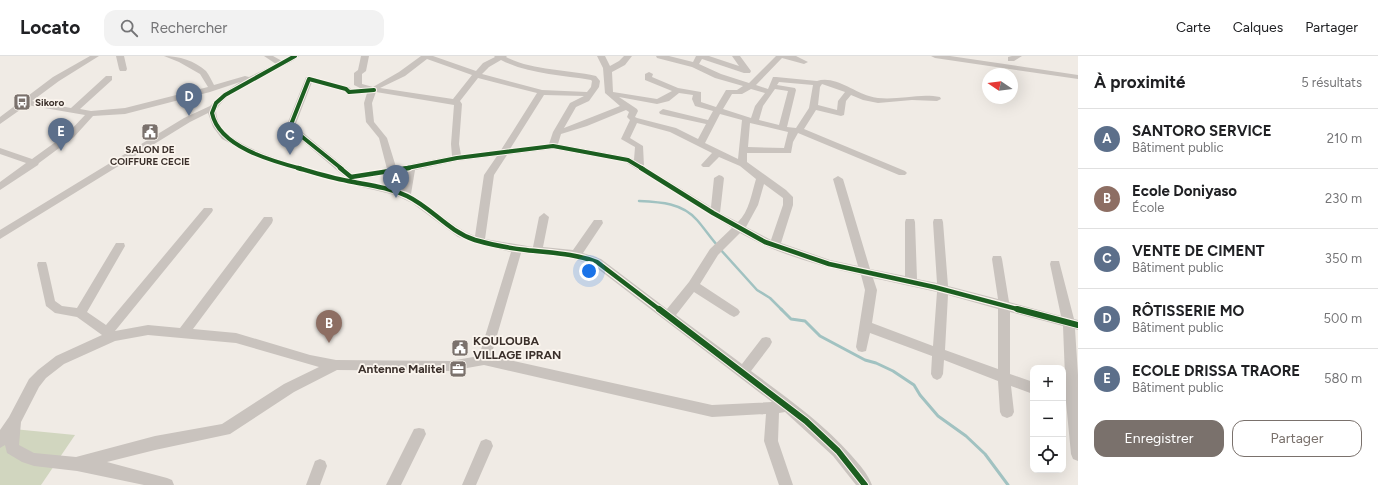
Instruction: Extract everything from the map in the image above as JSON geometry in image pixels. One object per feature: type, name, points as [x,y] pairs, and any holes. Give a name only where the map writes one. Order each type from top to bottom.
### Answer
[{"type":"street","points":[[0,121],[56,78],[95,56]]},
{"type":"street","points":[[120,56],[123,69]]},
{"type":"street","points":[[168,56],[182,60],[203,73],[212,88]]},
{"type":"street","points":[[268,56],[282,64]]},
{"type":"street","points":[[0,235],[187,120],[212,108],[218,100],[234,89],[295,56]]},
{"type":"street","points":[[365,56],[362,71],[358,73],[358,85],[374,90],[455,102],[458,104],[455,144],[457,158]]},
{"type":"street","points":[[392,171],[383,138],[370,122],[368,103],[374,90],[378,86],[402,74],[426,56],[478,75],[542,92],[589,94]]},
{"type":"street","points":[[455,102],[469,83],[486,65],[501,56],[514,64],[535,69],[593,78],[596,81],[595,87],[586,99],[573,105],[557,132],[553,146]]},
{"type":"street","points":[[601,56],[604,60],[607,71],[609,93],[626,106],[633,109],[631,117],[634,120],[673,130],[700,145],[738,163],[742,163],[750,172],[761,177],[788,197],[788,205],[775,245]]},
{"type":"street","points":[[607,71],[622,63],[628,56]]},
{"type":"street","points":[[660,56],[695,65],[706,71],[751,86],[792,90],[782,129]]},
{"type":"street","points":[[695,65],[701,56],[745,70],[760,78]]},
{"type":"street","points":[[736,56],[746,69],[745,70]]},
{"type":"street","points":[[700,145],[706,131],[730,92],[740,92],[751,86],[779,56]]},
{"type":"street","points":[[784,56],[804,62]]},
{"type":"street","points":[[935,56],[1078,77]]},
{"type":"street","points":[[732,80],[745,70]]},
{"type":"street","points":[[649,74],[648,78],[650,79],[679,90],[698,94],[696,99],[698,104],[782,129],[796,130],[902,173]]},
{"type":"street","points":[[24,102],[91,114],[125,110],[212,88],[241,79],[257,77]]},
{"type":"street","points":[[73,111],[109,78]]},
{"type":"street","points":[[742,163],[742,150],[750,120],[772,89],[776,79],[782,78],[818,83],[822,81],[829,81],[848,92],[866,98],[885,101],[910,97],[936,99]]},
{"type":"street","points":[[374,90],[349,92],[346,89],[309,79],[290,127],[351,177],[411,168],[457,158],[553,146],[628,160],[715,214],[775,245],[829,264],[943,289],[1004,304],[1073,324]]},
{"type":"street","points":[[742,150],[788,151],[788,142],[814,107],[818,83]]},
{"type":"street","points":[[609,93],[657,102],[666,99],[679,90]]},
{"type":"street","points":[[480,240],[489,175],[542,92]]},
{"type":"street","points":[[814,107],[841,113],[842,101],[848,92]]},
{"type":"street","points":[[557,132],[574,130],[626,106]]},
{"type":"street","points":[[212,108],[212,115],[218,130],[230,141],[278,162],[336,179],[391,190],[419,202],[456,230],[468,237],[517,249],[576,254],[597,262],[788,406],[837,449],[853,467],[865,485]]},
{"type":"street","points":[[663,112],[711,123]]},
{"type":"street","points":[[0,187],[71,135],[91,114]]},
{"type":"street","points":[[634,120],[625,139],[639,146],[639,167]]},
{"type":"street","points":[[0,151],[35,162]]},
{"type":"street","points":[[706,165],[717,153]]},
{"type":"street","points":[[406,196],[411,168]]},
{"type":"street","points":[[668,316],[693,285],[717,249],[745,222],[753,205],[761,177]]},
{"type":"street","points":[[715,214],[719,178]]},
{"type":"street","points":[[838,179],[872,290],[862,347]]},
{"type":"street","points":[[110,334],[208,210]]},
{"type":"street","points":[[537,251],[544,217]]},
{"type":"street","points":[[183,333],[268,220]]},
{"type":"street","points":[[910,222],[911,282]]},
{"type":"street","points":[[937,374],[943,289],[938,222]]},
{"type":"street","points":[[576,254],[598,223]]},
{"type":"street","points":[[80,313],[120,246]]},
{"type":"street","points":[[484,360],[517,249]]},
{"type":"street","points":[[997,259],[1004,304],[1004,378],[1007,412]]},
{"type":"street","points":[[1055,264],[1073,324],[1068,400],[1078,454]]},
{"type":"street","points":[[42,265],[50,303],[59,310],[80,313],[110,334]]},
{"type":"street","points":[[693,285],[734,312]]},
{"type":"street","points":[[866,326],[1030,387]]},
{"type":"street","points":[[0,441],[14,421],[34,383],[42,374],[60,360],[110,334],[148,330],[236,338],[310,360],[336,365],[450,366],[484,360],[712,411],[788,406]]},
{"type":"street","points":[[743,372],[766,342]]},
{"type":"street","points":[[75,464],[155,443],[225,430],[289,388],[336,365]]},
{"type":"street","points":[[773,408],[771,441],[786,485]]},
{"type":"street","points":[[14,421],[12,448],[20,456],[36,460],[75,464],[142,481],[168,485]]},
{"type":"street","points":[[392,485],[419,434]]},
{"type":"street","points":[[469,485],[486,446]]},
{"type":"street","points":[[313,485],[320,466]]},
{"type":"green space","points":[[3,428],[75,435],[41,485],[0,485],[0,432]]},
{"type":"waterway","points":[[639,201],[671,204],[685,210],[697,220],[717,245]]},
{"type":"waterway","points":[[720,249],[757,290],[770,298],[791,319],[805,321],[820,336],[865,360],[876,363],[893,371],[914,385],[920,395],[938,416],[966,436],[985,454],[1008,485]]},
{"type":"cycle path","points":[[295,56],[249,80],[225,95],[216,103],[212,110],[212,116],[217,127],[226,137],[243,147],[282,163],[310,172],[390,190],[407,196],[423,206],[453,230],[470,238],[511,248],[567,253],[597,262],[806,421],[838,451],[865,485]]},
{"type":"cycle path","points":[[374,90],[349,92],[346,89],[309,79],[290,127],[351,177],[411,168],[457,158],[553,146],[628,160],[713,213],[765,242],[829,264],[934,287],[1078,325]]},
{"type":"place","name":"Sikoro","points":[[22,102]]},
{"type":"place","name":"RÔTISSERIE MO","points":[[189,116]]},
{"type":"place","name":"SALON DE COIFFURE CECIE","points":[[150,132]]},
{"type":"place","name":"ECOLE DRISSA TRAORE","points":[[61,151]]},
{"type":"place","name":"VENTE DE CIMENT","points":[[290,155]]},
{"type":"place","name":"SANTORO SERVICE","points":[[396,198]]},
{"type":"place","name":"Ecole Doniyaso","points":[[329,343]]},
{"type":"place","name":"KOULOUBA VILLAGE IPRAN","points":[[460,348]]},
{"type":"place","name":"Antenne Malitel","points":[[458,369]]}]
